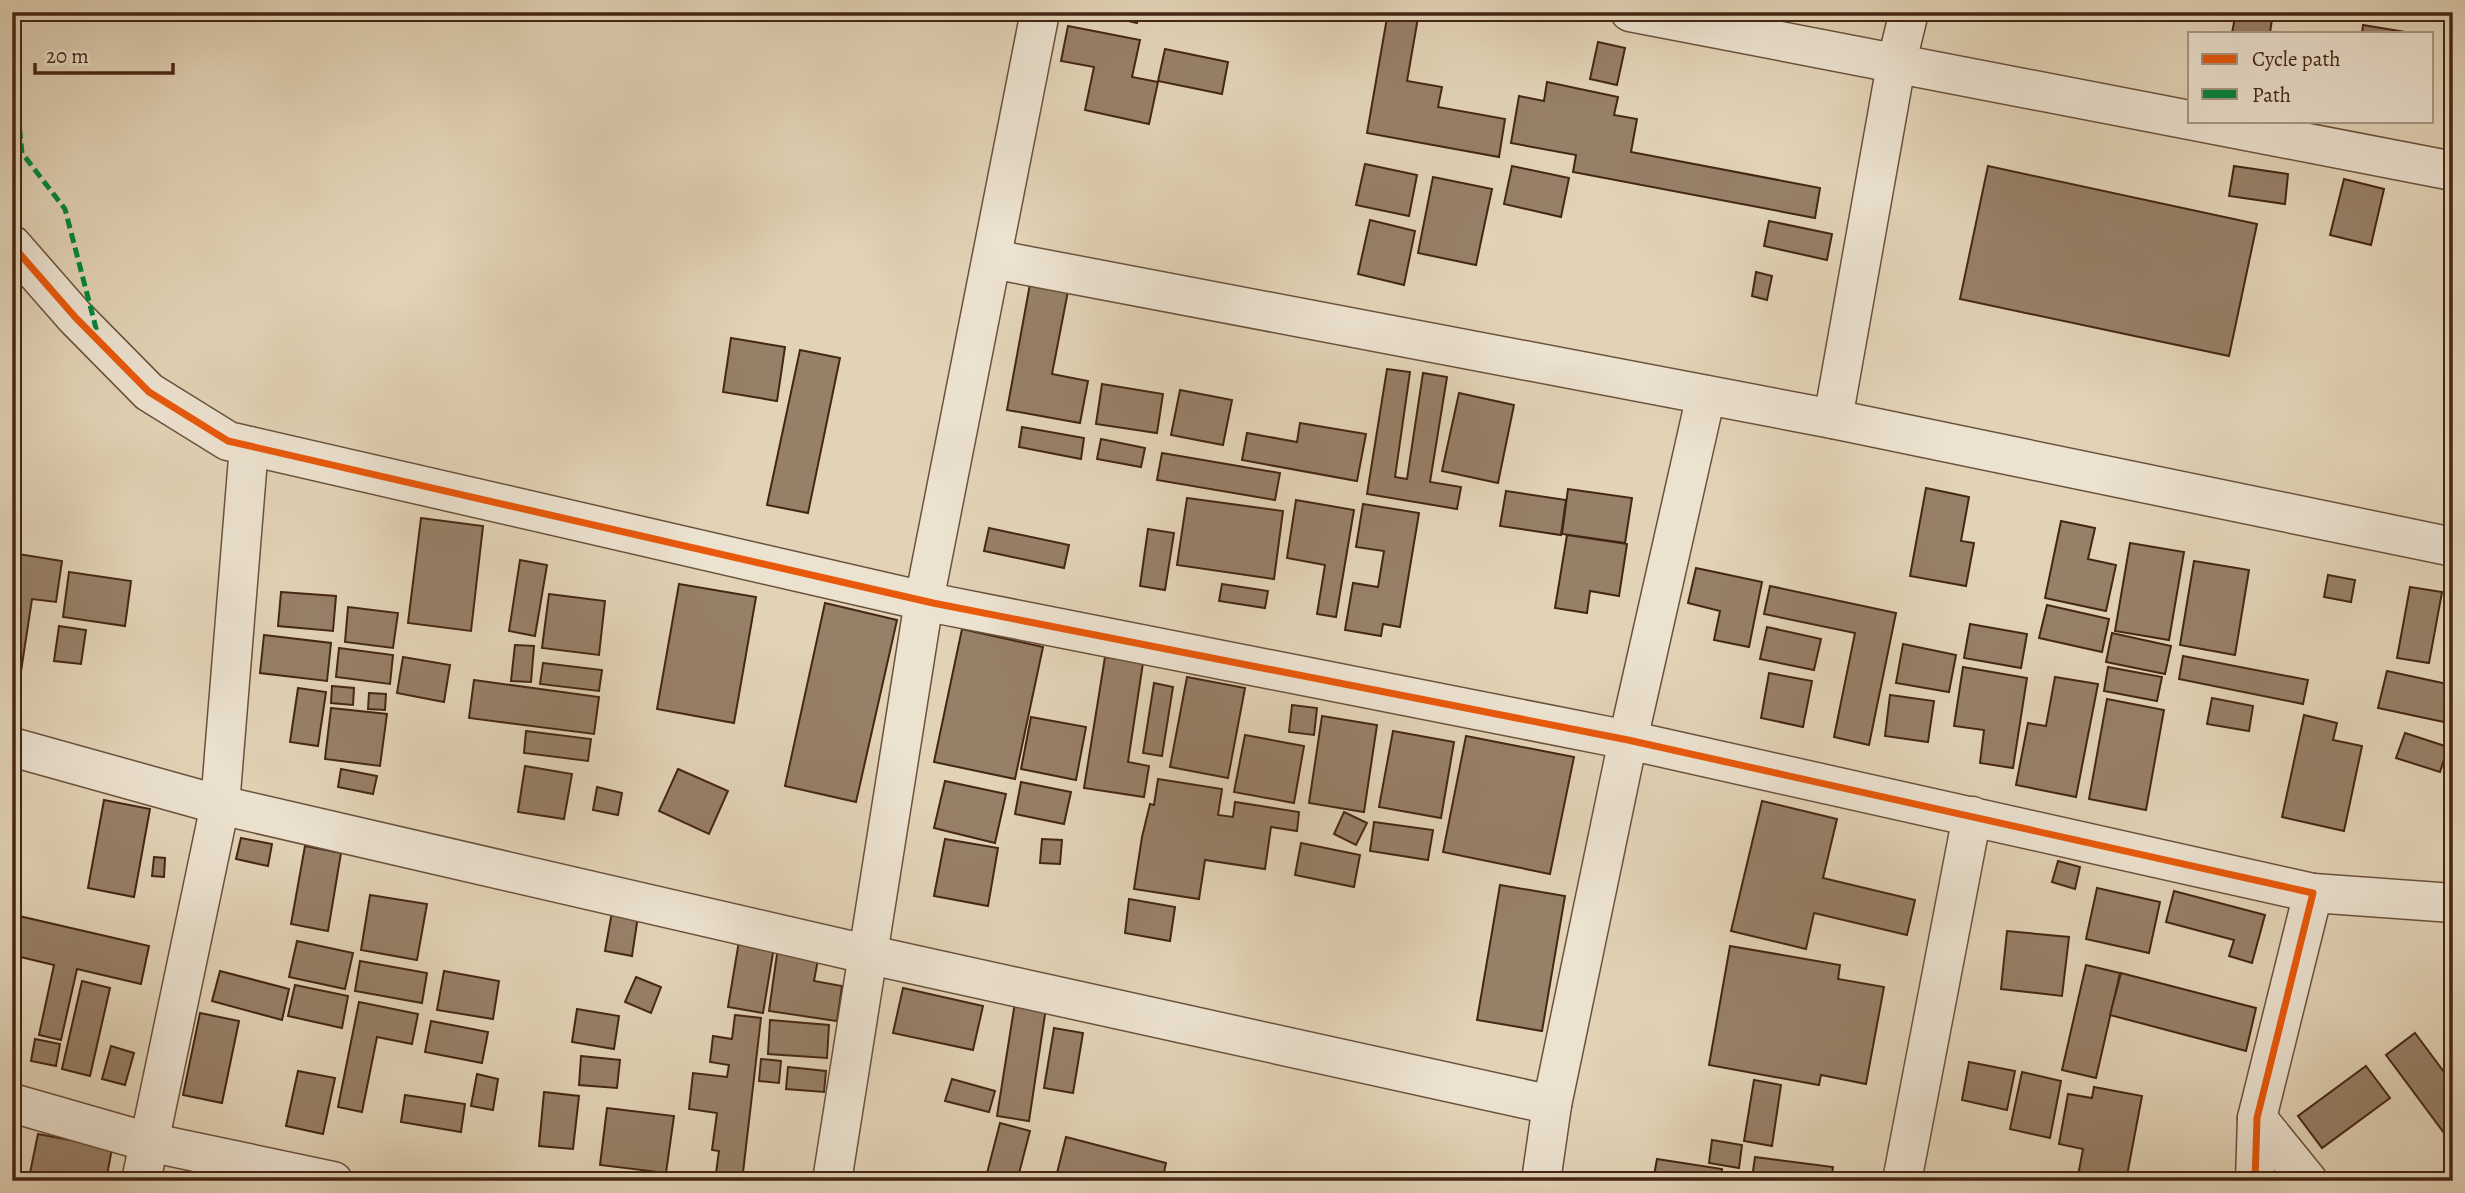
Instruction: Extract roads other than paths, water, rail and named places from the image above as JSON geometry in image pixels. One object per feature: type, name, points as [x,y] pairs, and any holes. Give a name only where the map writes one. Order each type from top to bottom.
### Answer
[{"type":"street","points":[[832,1181],[924,601],[1040,12]]},
{"type":"street","points":[[1630,12],[2188,121]]},
{"type":"street","points":[[1833,419],[1896,65],[1909,12]]},
{"type":"street","points":[[2196,122],[2453,171]]},
{"type":"street","points":[[12,245],[75,317],[149,392],[228,441],[924,601],[1628,740],[2313,893],[2453,903]]},
{"type":"street","points":[[992,259],[1833,419],[2453,547]]},
{"type":"street","points":[[1541,1181],[1552,1105],[1628,740],[1706,395]]},
{"type":"street","points":[[141,1181],[220,806],[249,446]]},
{"type":"street","points":[[12,747],[220,806],[866,954],[1552,1105]]},
{"type":"street","points":[[1902,1181],[1972,816]]},
{"type":"street","points":[[2255,1181],[2258,1118],[2313,893]]},
{"type":"street","points":[[12,1103],[148,1142],[333,1181]]},
{"type":"street","points":[[2258,1118],[2308,1181]]}]
